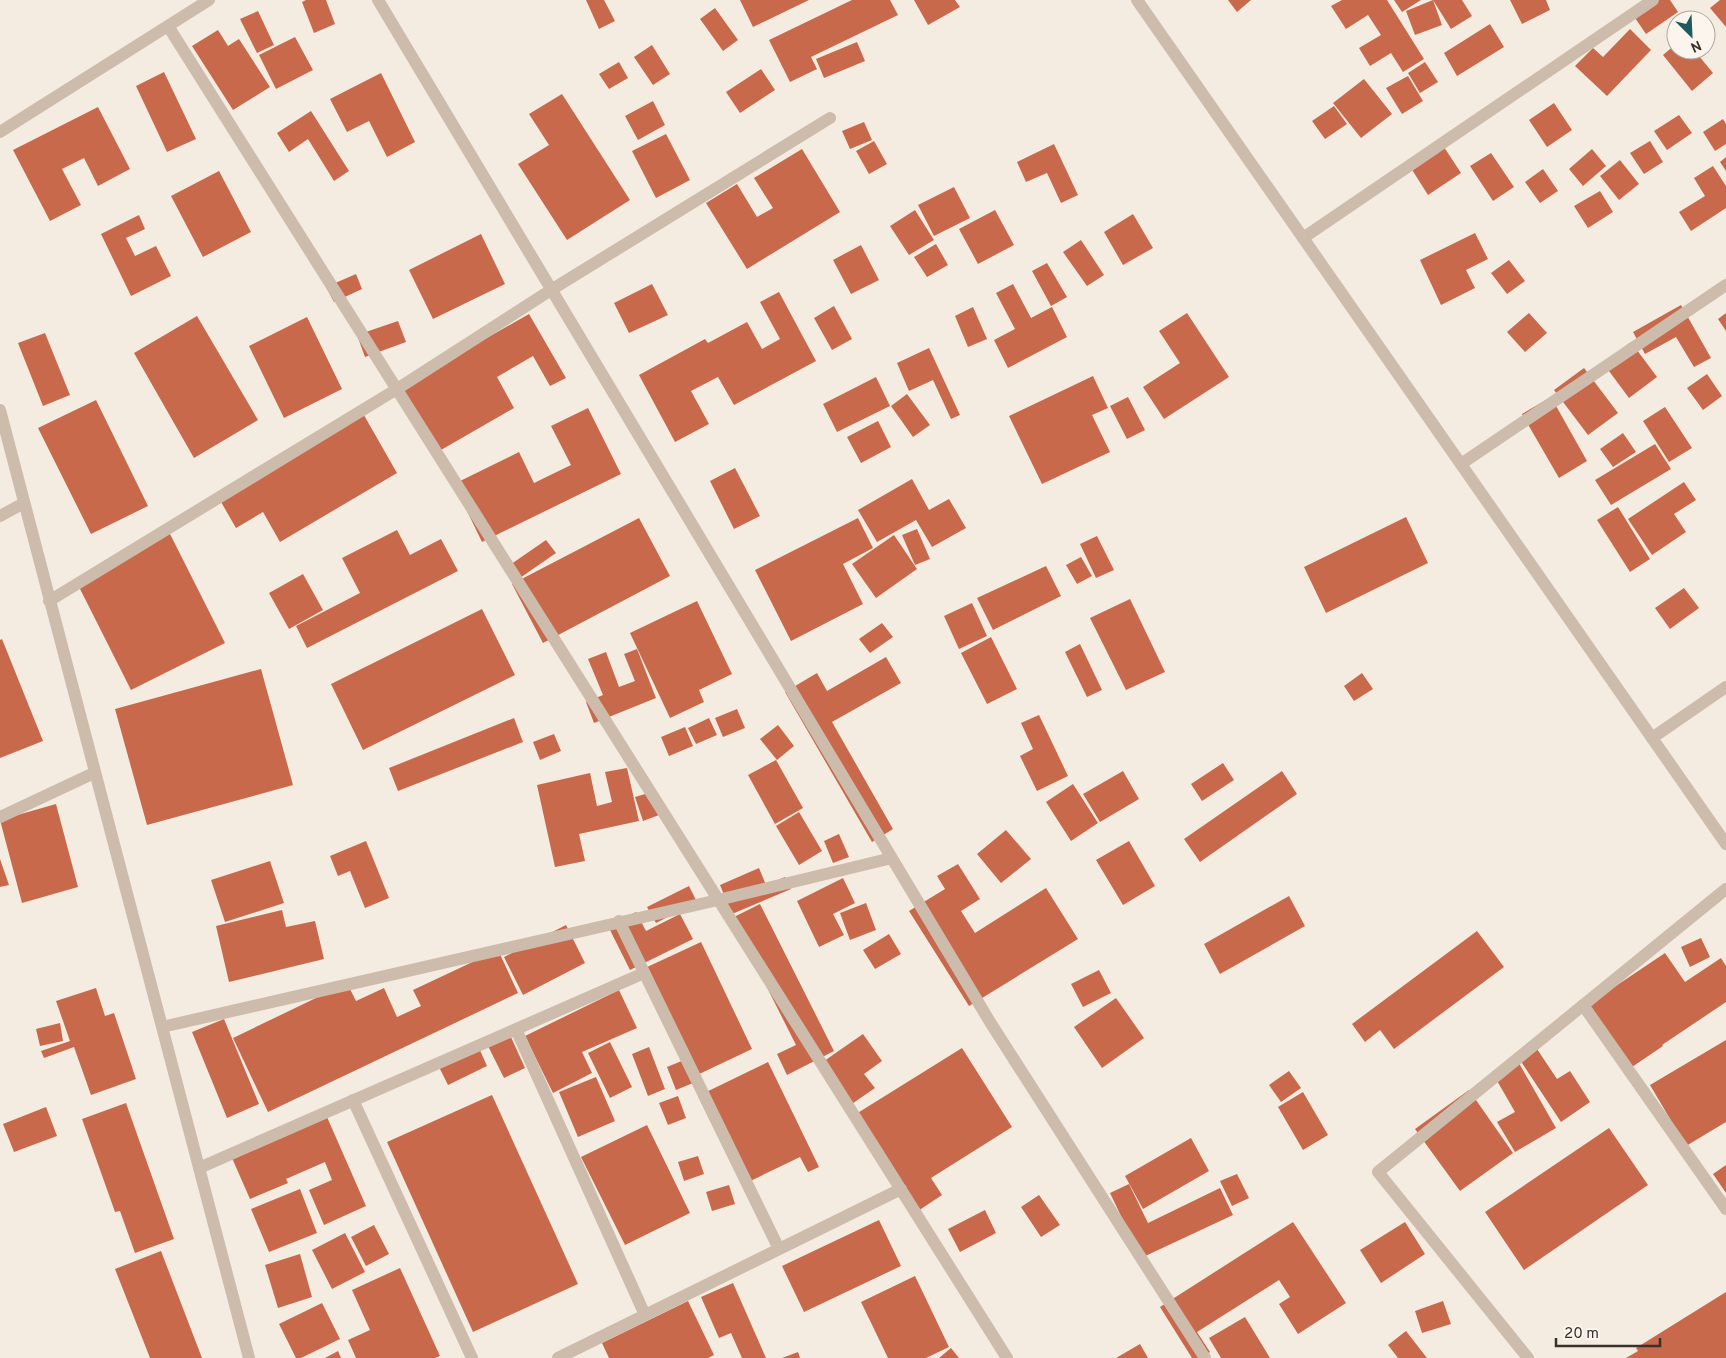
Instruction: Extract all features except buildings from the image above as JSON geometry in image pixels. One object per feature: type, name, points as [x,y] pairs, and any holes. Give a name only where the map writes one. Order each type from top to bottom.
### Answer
[{"type":"street","points":[[0,132],[209,0]]},
{"type":"street","points":[[378,0],[990,1022],[1205,1358]]},
{"type":"street","points":[[1138,0],[1726,844]]},
{"type":"street","points":[[1304,238],[1653,0]]},
{"type":"street","points":[[168,26],[1007,1358]]},
{"type":"street","points":[[49,601],[397,389],[551,290],[830,118]]},
{"type":"street","points":[[1461,464],[1726,285]]},
{"type":"street","points":[[0,410],[249,1358]]},
{"type":"street","points":[[0,516],[24,503]]},
{"type":"street","points":[[1652,738],[1726,687]]},
{"type":"street","points":[[0,817],[94,773]]},
{"type":"street","points":[[162,1027],[619,921],[718,900],[892,858]]},
{"type":"street","points":[[1528,1358],[1378,1172],[1726,889]]},
{"type":"street","points":[[619,921],[779,1249]]},
{"type":"street","points":[[199,1168],[644,973]]},
{"type":"street","points":[[1583,1005],[1726,1209]]},
{"type":"street","points":[[516,1029],[646,1315]]},
{"type":"street","points":[[353,1100],[472,1358]]},
{"type":"street","points":[[558,1358],[901,1189]]}]
